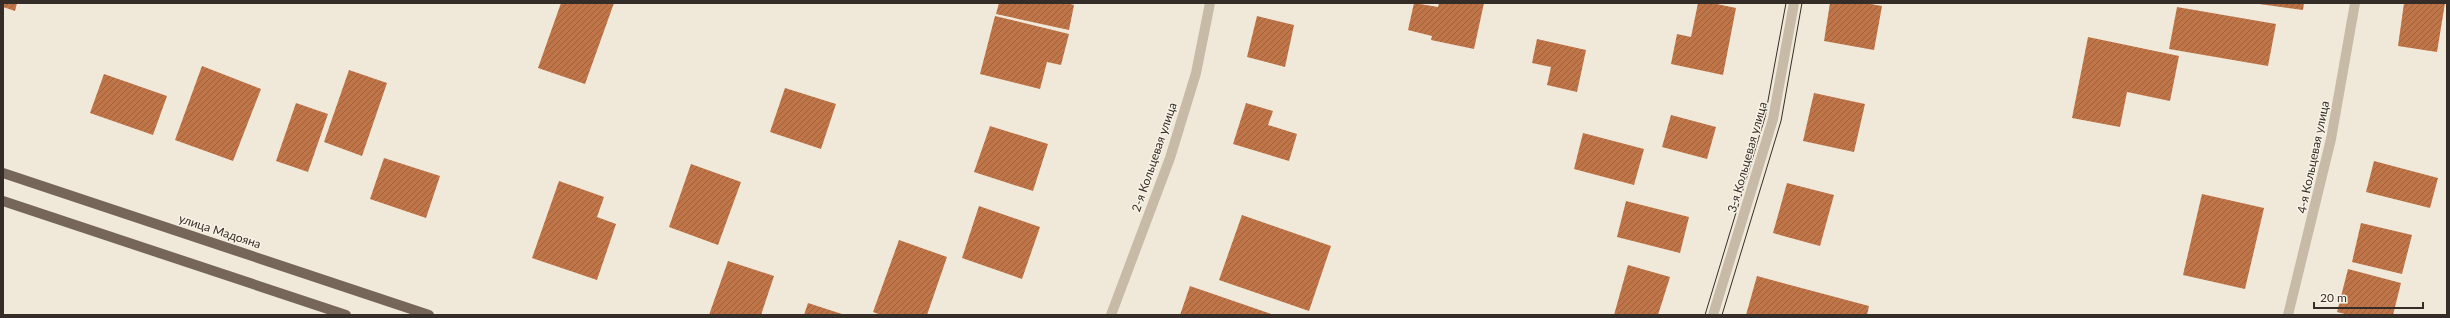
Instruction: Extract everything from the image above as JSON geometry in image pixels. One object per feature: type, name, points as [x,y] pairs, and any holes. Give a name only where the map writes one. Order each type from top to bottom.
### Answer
[{"type":"main road","name":"улица Мадояна","points":[[3,172],[429,315]]},
{"type":"main road","points":[[3,201],[346,315]]},
{"type":"street","name":"2-я Кольцевая улица","points":[[1111,315],[1170,158],[1196,73],[1210,3]]},
{"type":"street","name":"3-я Кольцевая улица","points":[[1713,315],[1773,119],[1794,3]]},
{"type":"street","name":"4-я Кольцевая улица","points":[[2288,315],[2331,139],[2355,3]]},
{"type":"building","points":[[3,3],[17,3],[15,11],[3,7]]},
{"type":"building","points":[[561,3],[614,3],[585,84],[538,68]]},
{"type":"building","points":[[999,3],[1067,3],[1074,5],[1069,30],[996,14]]},
{"type":"building","points":[[1414,3],[1438,7],[1439,3],[1484,3],[1474,49],[1431,40],[1432,36],[1408,30]]},
{"type":"building","points":[[1698,3],[1712,3],[1736,8],[1723,75],[1671,64],[1677,34],[1691,37]]},
{"type":"building","points":[[1830,3],[1865,3],[1882,6],[1874,50],[1824,41]]},
{"type":"building","points":[[2252,3],[2304,3],[2303,10]]},
{"type":"building","points":[[2404,3],[2445,3],[2437,52],[2398,46]]},
{"type":"building","points":[[2177,7],[2276,24],[2268,66],[2169,49]]},
{"type":"building","points":[[995,16],[1069,34],[1061,65],[1047,62],[1040,89],[980,74]]},
{"type":"building","points":[[1257,16],[1294,25],[1285,67],[1247,57]]},
{"type":"building","points":[[2088,37],[2179,56],[2170,101],[2127,92],[2120,127],[2072,118]]},
{"type":"building","points":[[1537,39],[1586,50],[1577,92],[1547,85],[1551,67],[1532,63]]},
{"type":"building","points":[[202,66],[261,89],[233,161],[175,140]]},
{"type":"building","points":[[349,70],[387,83],[362,156],[324,142]]},
{"type":"building","points":[[104,74],[167,96],[153,135],[90,113]]},
{"type":"building","points":[[785,88],[836,104],[821,149],[770,132]]},
{"type":"building","points":[[1814,93],[1865,104],[1854,152],[1803,141]]},
{"type":"building","points":[[296,103],[328,114],[308,172],[276,161]]},
{"type":"building","points":[[1246,103],[1273,111],[1268,125],[1297,134],[1289,161],[1233,144]]},
{"type":"building","points":[[1671,115],[1716,127],[1707,159],[1662,147]]},
{"type":"building","points":[[990,126],[1048,144],[1033,191],[974,172]]},
{"type":"building","points":[[1583,133],[1644,149],[1634,185],[1574,169]]},
{"type":"building","points":[[384,158],[440,176],[426,218],[370,199]]},
{"type":"building","points":[[2374,161],[2438,178],[2430,208],[2366,192]]},
{"type":"building","points":[[691,164],[741,182],[718,245],[669,227]]},
{"type":"building","points":[[559,181],[604,197],[597,217],[616,224],[597,280],[532,258]]},
{"type":"building","points":[[1787,183],[1834,195],[1820,246],[1773,233]]},
{"type":"building","points":[[2202,194],[2264,208],[2245,289],[2183,275]]},
{"type":"building","points":[[1626,201],[1689,217],[1680,253],[1617,237]]},
{"type":"building","points":[[979,206],[1040,227],[1022,279],[962,258]]},
{"type":"building","points":[[1242,215],[1331,246],[1309,311],[1219,280]]},
{"type":"building","points":[[2361,223],[2412,235],[2402,274],[2352,262]]},
{"type":"building","points":[[899,240],[947,257],[927,315],[881,315],[873,312]]},
{"type":"building","points":[[728,261],[774,276],[761,315],[709,315]]},
{"type":"building","points":[[1628,265],[1670,277],[1658,315],[1614,315]]},
{"type":"building","points":[[2348,269],[2401,283],[2393,315],[2349,315],[2337,312]]},
{"type":"building","points":[[1757,276],[1869,306],[1867,315],[1746,315]]},
{"type":"building","points":[[1190,286],[1274,315],[1180,315]]},
{"type":"building","points":[[808,303],[845,315],[804,315]]},
{"type":"tram line","points":[[1705,315],[1765,117],[1786,3]]},
{"type":"tram line","points":[[1722,315],[1781,121],[1802,3]]}]
